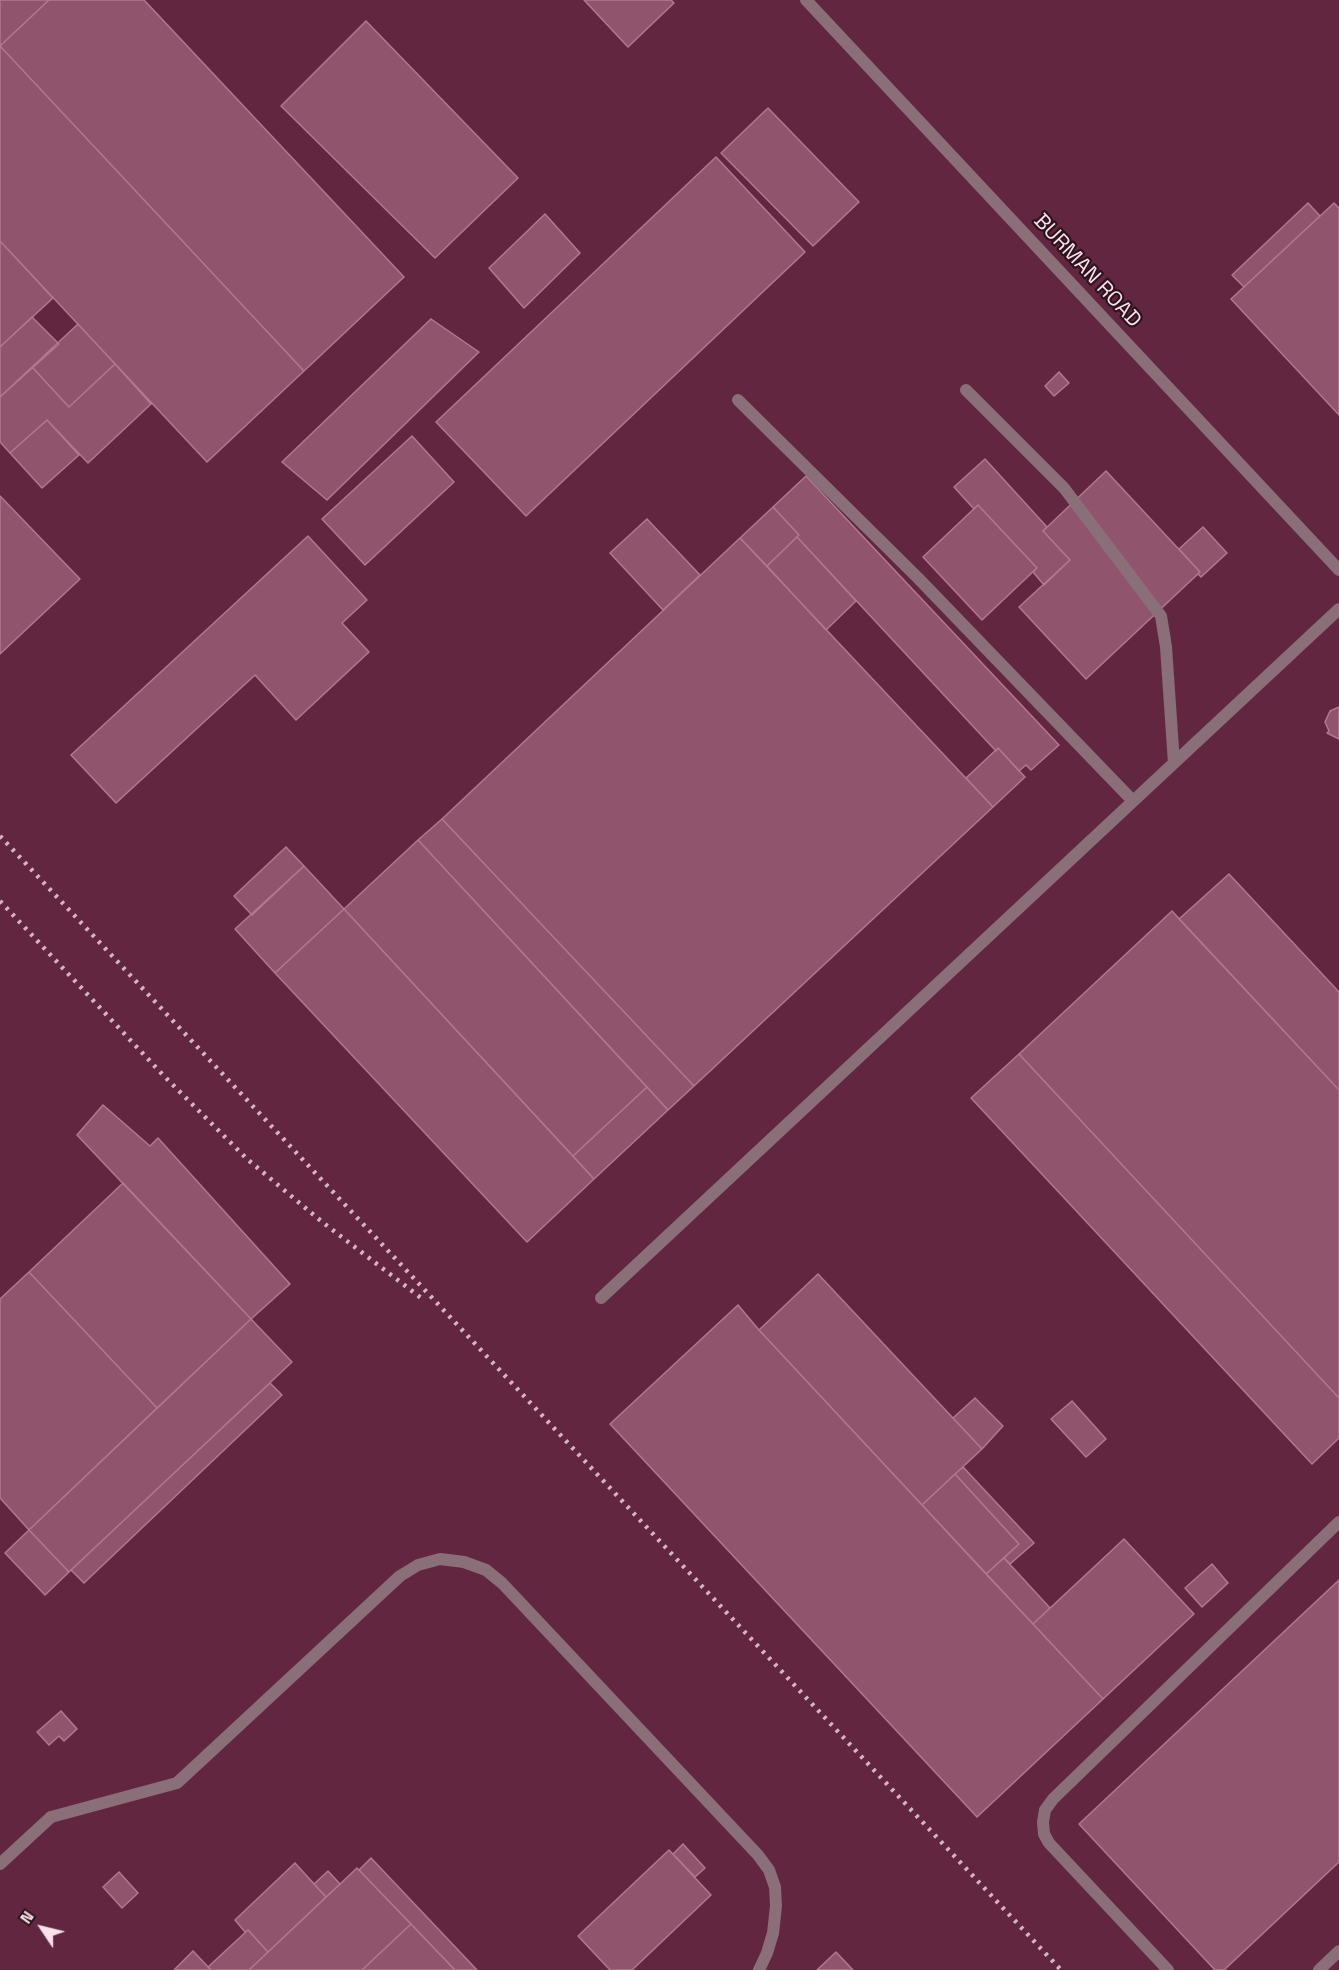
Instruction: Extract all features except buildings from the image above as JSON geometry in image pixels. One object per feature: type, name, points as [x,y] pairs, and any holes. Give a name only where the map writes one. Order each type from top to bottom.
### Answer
[{"type":"street","name":"BURMAN ROAD","points":[[806,0],[1339,570]]},
{"type":"street","points":[[966,390],[1064,488],[1161,616],[1166,647],[1174,763]]},
{"type":"street","points":[[738,400],[918,578],[1133,801]]},
{"type":"street","points":[[601,1298],[1339,609]]},
{"type":"street","points":[[1168,1970],[1049,1844],[1044,1834],[1045,1810],[1053,1799],[1339,1522]]},
{"type":"street","points":[[0,1864],[51,1817],[177,1783],[400,1576],[418,1565],[440,1559],[464,1562],[486,1570],[502,1582],[750,1846],[769,1870],[775,1887],[776,1906],[773,1934],[759,1970]]},
{"type":"street","points":[[1319,1970],[1339,1952]]},
{"type":"shaded area","points":[[0,0],[1339,0],[1339,1970],[0,1970]]},
{"type":"railway","points":[[0,836],[1061,1970]]},
{"type":"railway","points":[[0,901],[163,1075],[247,1159],[321,1221],[425,1301]]}]
